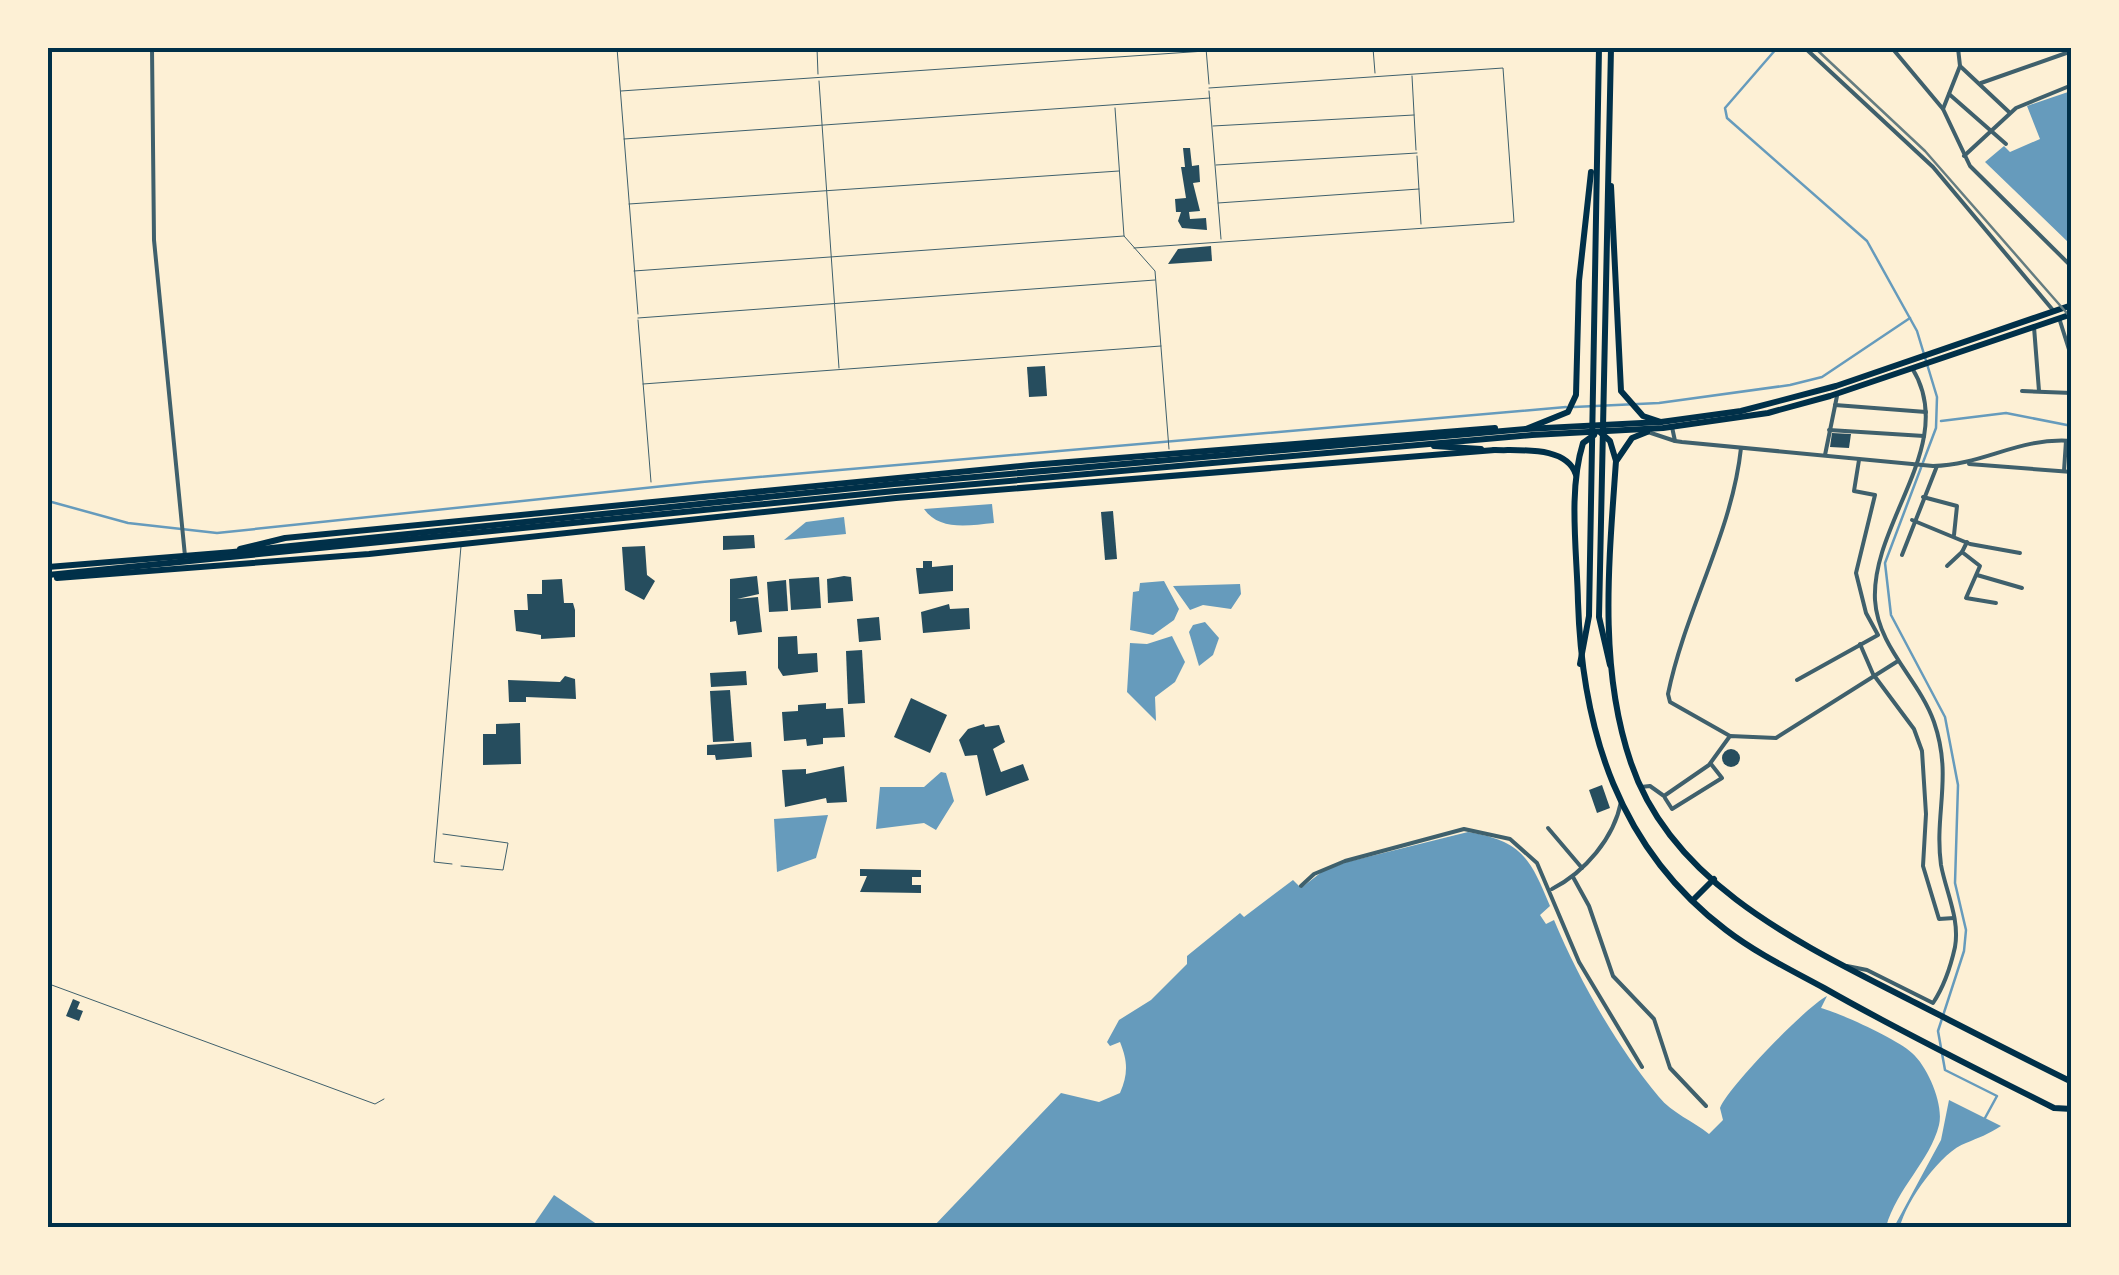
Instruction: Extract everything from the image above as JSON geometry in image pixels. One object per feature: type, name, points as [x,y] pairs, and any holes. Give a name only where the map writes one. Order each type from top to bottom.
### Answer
[{"type":"highway","points":[[1526,429],[1561,416],[1575,399],[1579,281],[1594,156],[1599,48]]},
{"type":"highway","points":[[1611,48],[1600,628],[1616,708],[1641,787],[1668,829],[1714,878],[1781,932],[2072,1082]]},
{"type":"highway","points":[[1609,155],[1621,391],[1638,412],[1665,426]]},
{"type":"highway","points":[[1580,664],[1589,616],[1594,156]]},
{"type":"highway","points":[[1969,345],[2063,317],[2072,305]]},
{"type":"highway","points":[[48,567],[185,559],[695,511],[1169,457],[1410,445],[1665,426],[1836,390],[2063,317]]},
{"type":"highway","points":[[1627,424],[1600,432],[1583,443],[1577,481],[1580,664],[1596,736],[1621,802],[1661,868],[1692,900],[1748,946],[1884,1022],[2054,1108],[2072,1109]]},
{"type":"highway","points":[[1562,426],[1600,432],[1610,441],[1616,461],[1610,666]]},
{"type":"highway","points":[[48,577],[1169,457],[1491,428],[1665,426]]},
{"type":"highway","points":[[1616,461],[1632,438],[1665,426]]},
{"type":"highway","points":[[1410,445],[1563,457],[1573,467],[1577,481]]},
{"type":"highway","points":[[48,577],[234,552],[891,491],[1494,450]]},
{"type":"highway","points":[[1692,900],[1714,878]]},
{"type":"street","points":[[152,48],[154,240],[185,559]]},
{"type":"street","points":[[1805,48],[1932,168],[2072,327]]},
{"type":"street","points":[[1892,48],[1943,109],[1964,156],[2072,267]]},
{"type":"street","points":[[1943,109],[1960,66],[1958,48]]},
{"type":"street","points":[[1981,82],[2072,51]]},
{"type":"street","points":[[1960,66],[2009,112]]},
{"type":"street","points":[[1964,156],[2009,112],[2072,85]]},
{"type":"street","points":[[1949,94],[2006,144]]},
{"type":"street","points":[[2063,317],[2072,359]]},
{"type":"street","points":[[2034,327],[2039,390]]},
{"type":"street","points":[[1847,966],[1866,970],[1933,1003],[1956,944],[1940,857],[1944,756],[1930,712],[1898,661],[1876,607],[1876,566],[1924,436],[1923,390],[1911,366]]},
{"type":"street","points":[[1825,455],[1836,390]]},
{"type":"street","points":[[2022,390],[2072,393]]},
{"type":"street","points":[[1835,405],[1926,412]]},
{"type":"street","points":[[1665,426],[1675,441]]},
{"type":"street","points":[[1829,430],[1924,436]]},
{"type":"street","points":[[1648,432],[1675,441],[1858,460],[2072,472]]},
{"type":"street","points":[[1969,464],[2031,440],[2069,441],[2064,471]]},
{"type":"street","points":[[1741,446],[1735,491],[1686,627],[1668,694],[1670,702],[1730,736],[1776,738],[1898,661]]},
{"type":"street","points":[[1797,680],[1878,634],[1864,606],[1856,573],[1875,495],[1854,491],[1858,460]]},
{"type":"street","points":[[1902,555],[1935,466]]},
{"type":"street","points":[[1924,497],[1957,506],[1960,517],[1954,536]]},
{"type":"street","points":[[1912,520],[1967,542],[2020,552]]},
{"type":"street","points":[[1948,566],[1967,542]]},
{"type":"street","points":[[1962,552],[1980,563],[1966,598],[1996,603]]},
{"type":"street","points":[[1976,575],[2022,588]]},
{"type":"street","points":[[1860,644],[1874,676],[1906,716],[1922,751],[1926,814],[1923,866],[1939,919],[1954,918]]},
{"type":"street","points":[[1664,796],[1711,764],[1730,736]]},
{"type":"street","points":[[1641,787],[1650,786],[1664,796],[1672,809],[1722,778],[1711,764]]},
{"type":"street","points":[[1552,890],[1573,877],[1616,828],[1621,802]]},
{"type":"street","points":[[1548,828],[1582,868]]},
{"type":"street","points":[[1301,886],[1314,874],[1358,856],[1464,829],[1482,829],[1518,843],[1532,856],[1552,890],[1579,962],[1642,1068]]},
{"type":"street","points":[[1573,877],[1589,906],[1613,976],[1654,1019],[1662,1049],[1681,1083],[1706,1106]]},
{"type":"lane","points":[[618,48],[650,482]]},
{"type":"lane","points":[[816,48],[839,369]]},
{"type":"lane","points":[[621,92],[1249,48]]},
{"type":"lane","points":[[1373,48],[1376,76]]},
{"type":"lane","points":[[1206,49],[1221,241]]},
{"type":"lane","points":[[1134,248],[1514,222],[1504,68],[1209,88]]},
{"type":"lane","points":[[1412,74],[1421,228]]},
{"type":"lane","points":[[624,139],[1210,98]]},
{"type":"lane","points":[[1114,105],[1124,236],[1155,271],[1169,457]]},
{"type":"lane","points":[[1213,126],[1414,115]]},
{"type":"lane","points":[[1216,165],[1417,153]]},
{"type":"lane","points":[[629,204],[1119,171]]},
{"type":"lane","points":[[1218,204],[1419,189]]},
{"type":"lane","points":[[634,272],[1124,236]]},
{"type":"lane","points":[[638,318],[1155,280]]},
{"type":"lane","points":[[643,384],[1161,346]]},
{"type":"lane","points":[[452,864],[434,862],[440,834],[461,533]]},
{"type":"lane","points":[[440,834],[508,843],[503,870],[461,866]]},
{"type":"lane","points":[[49,984],[375,1104],[384,1099]]},
{"type":"water","points":[[2071,91],[2069,243],[1985,162],[2004,146],[2010,152],[2040,139],[2027,106]]},
{"type":"water","points":[[992,504],[994,523],[973,525],[945,523],[924,509]]},
{"type":"water","points":[[844,517],[846,534],[784,540],[806,522]]},
{"type":"water","points":[[1164,581],[1179,609],[1174,620],[1153,635],[1130,630],[1133,592],[1139,591],[1140,583]]},
{"type":"water","points":[[1240,584],[1241,594],[1231,609],[1203,605],[1190,610],[1173,586]]},
{"type":"water","points":[[1205,622],[1219,638],[1213,655],[1199,666],[1189,632],[1193,625]]},
{"type":"water","points":[[1172,636],[1185,662],[1175,682],[1155,697],[1156,721],[1127,692],[1130,643],[1147,644]]},
{"type":"water","points":[[941,772],[946,773],[954,801],[936,830],[924,823],[876,829],[880,787],[924,787]]},
{"type":"water","points":[[828,815],[816,858],[777,872],[774,819]]},
{"type":"water","points":[[1468,832],[1501,841],[1530,864],[1550,906],[1540,915],[1546,924],[1554,920],[1587,989],[1628,1057],[1664,1103],[1709,1134],[1723,1120],[1720,1108],[1737,1083],[1786,1030],[1827,996],[1821,1008],[1869,1028],[1912,1053],[1933,1087],[1939,1125],[1886,1227],[932,1228],[1061,1093],[1099,1102],[1120,1093],[1126,1074],[1124,1056],[1120,1042],[1110,1046],[1107,1042],[1119,1020],[1151,1000],[1187,964],[1187,956],[1240,913],[1244,917],[1293,880],[1301,888],[1323,871],[1347,862]]},
{"type":"water","points":[[1949,1100],[2001,1126],[1946,1156],[1917,1191],[1900,1227],[1894,1227],[1941,1140]]},
{"type":"water","points":[[554,1195],[601,1227],[532,1227]]},
{"type":"building","points":[[1183,148],[1190,148],[1192,166],[1199,165],[1200,182],[1193,183],[1200,211],[1189,212],[1190,219],[1206,218],[1207,230],[1182,228],[1178,221],[1181,212],[1176,212],[1175,199],[1186,198],[1181,167],[1185,167]]},
{"type":"building","points":[[1211,246],[1212,261],[1168,264],[1178,249]]},
{"type":"building","points":[[1045,366],[1047,396],[1029,397],[1027,367]]},
{"type":"building","points":[[1832,433],[1851,434],[1849,448],[1830,447]]},
{"type":"building","points":[[1113,511],[1117,559],[1105,560],[1101,512]]},
{"type":"building","points":[[754,535],[755,548],[723,550],[723,536]]},
{"type":"building","points":[[645,546],[647,575],[655,581],[644,600],[625,590],[622,547]]},
{"type":"building","points":[[923,561],[932,561],[932,567],[953,565],[953,591],[919,594],[916,568],[923,568]]},
{"type":"building","points":[[757,576],[759,594],[737,599],[758,597],[762,632],[738,635],[736,621],[730,622],[730,579]]},
{"type":"building","points":[[819,577],[821,608],[791,610],[789,579]]},
{"type":"building","points":[[851,577],[853,601],[828,603],[827,579]]},
{"type":"building","points":[[562,579],[564,603],[573,603],[575,610],[575,637],[541,639],[541,635],[516,631],[514,610],[528,610],[527,594],[542,594],[542,580]]},
{"type":"building","points":[[786,580],[788,611],[769,612],[767,582]]},
{"type":"building","points":[[949,604],[950,609],[969,608],[970,629],[923,633],[921,612]]},
{"type":"building","points":[[879,617],[881,640],[859,642],[857,619]]},
{"type":"building","points":[[797,636],[798,654],[817,653],[818,672],[783,676],[778,668],[778,637]]},
{"type":"building","points":[[862,650],[865,703],[848,704],[846,651]]},
{"type":"building","points":[[746,671],[747,685],[711,687],[710,673]]},
{"type":"building","points":[[565,676],[575,679],[576,699],[526,697],[526,702],[509,702],[508,680],[560,682]]},
{"type":"building","points":[[730,690],[734,741],[713,742],[710,691]]},
{"type":"building","points":[[911,698],[947,715],[930,753],[894,737]]},
{"type":"building","points":[[826,703],[826,709],[843,708],[845,737],[823,738],[823,744],[807,746],[806,739],[784,741],[782,712],[798,711],[798,705]]},
{"type":"building","points":[[520,723],[521,764],[483,765],[483,734],[496,734],[496,724]]},
{"type":"building","points":[[999,725],[1005,742],[993,749],[1001,772],[1023,764],[1029,780],[986,796],[977,755],[965,756],[959,740],[968,729]]},
{"type":"building","points":[[751,742],[752,757],[716,760],[715,755],[707,755],[707,745]]},
{"type":"building","points":[[1731,749],[1738,751],[1738,765],[1731,767],[1724,765],[1722,758],[1724,751]]},
{"type":"building","points":[[844,766],[847,802],[827,803],[826,798],[785,807],[782,770],[806,769],[806,774]]},
{"type":"building","points":[[1602,785],[1610,808],[1597,813],[1589,790]]},
{"type":"building","points":[[860,869],[921,870],[921,877],[912,877],[912,885],[921,885],[921,893],[860,892],[867,876],[860,876]]},
{"type":"building","points":[[73,999],[80,1002],[77,1009],[83,1011],[79,1021],[66,1016]]},
{"type":"waterway","points":[[1777,48],[1725,108],[1727,118],[1867,241],[1917,331],[1937,397],[1936,428],[1885,563],[1891,615],[1945,717],[1958,785],[1955,883],[1966,930],[1964,951],[1938,1031],[1945,1070],[1997,1096],[1985,1118]]},
{"type":"waterway","points":[[1574,407],[1659,403],[1822,377],[1910,318]]},
{"type":"waterway","points":[[48,501],[128,523],[217,533],[702,482],[1566,407]]},
{"type":"waterway","points":[[1941,421],[2006,413],[2072,426]]},
{"type":"railway","points":[[1815,48],[1925,151],[2072,319]]}]
